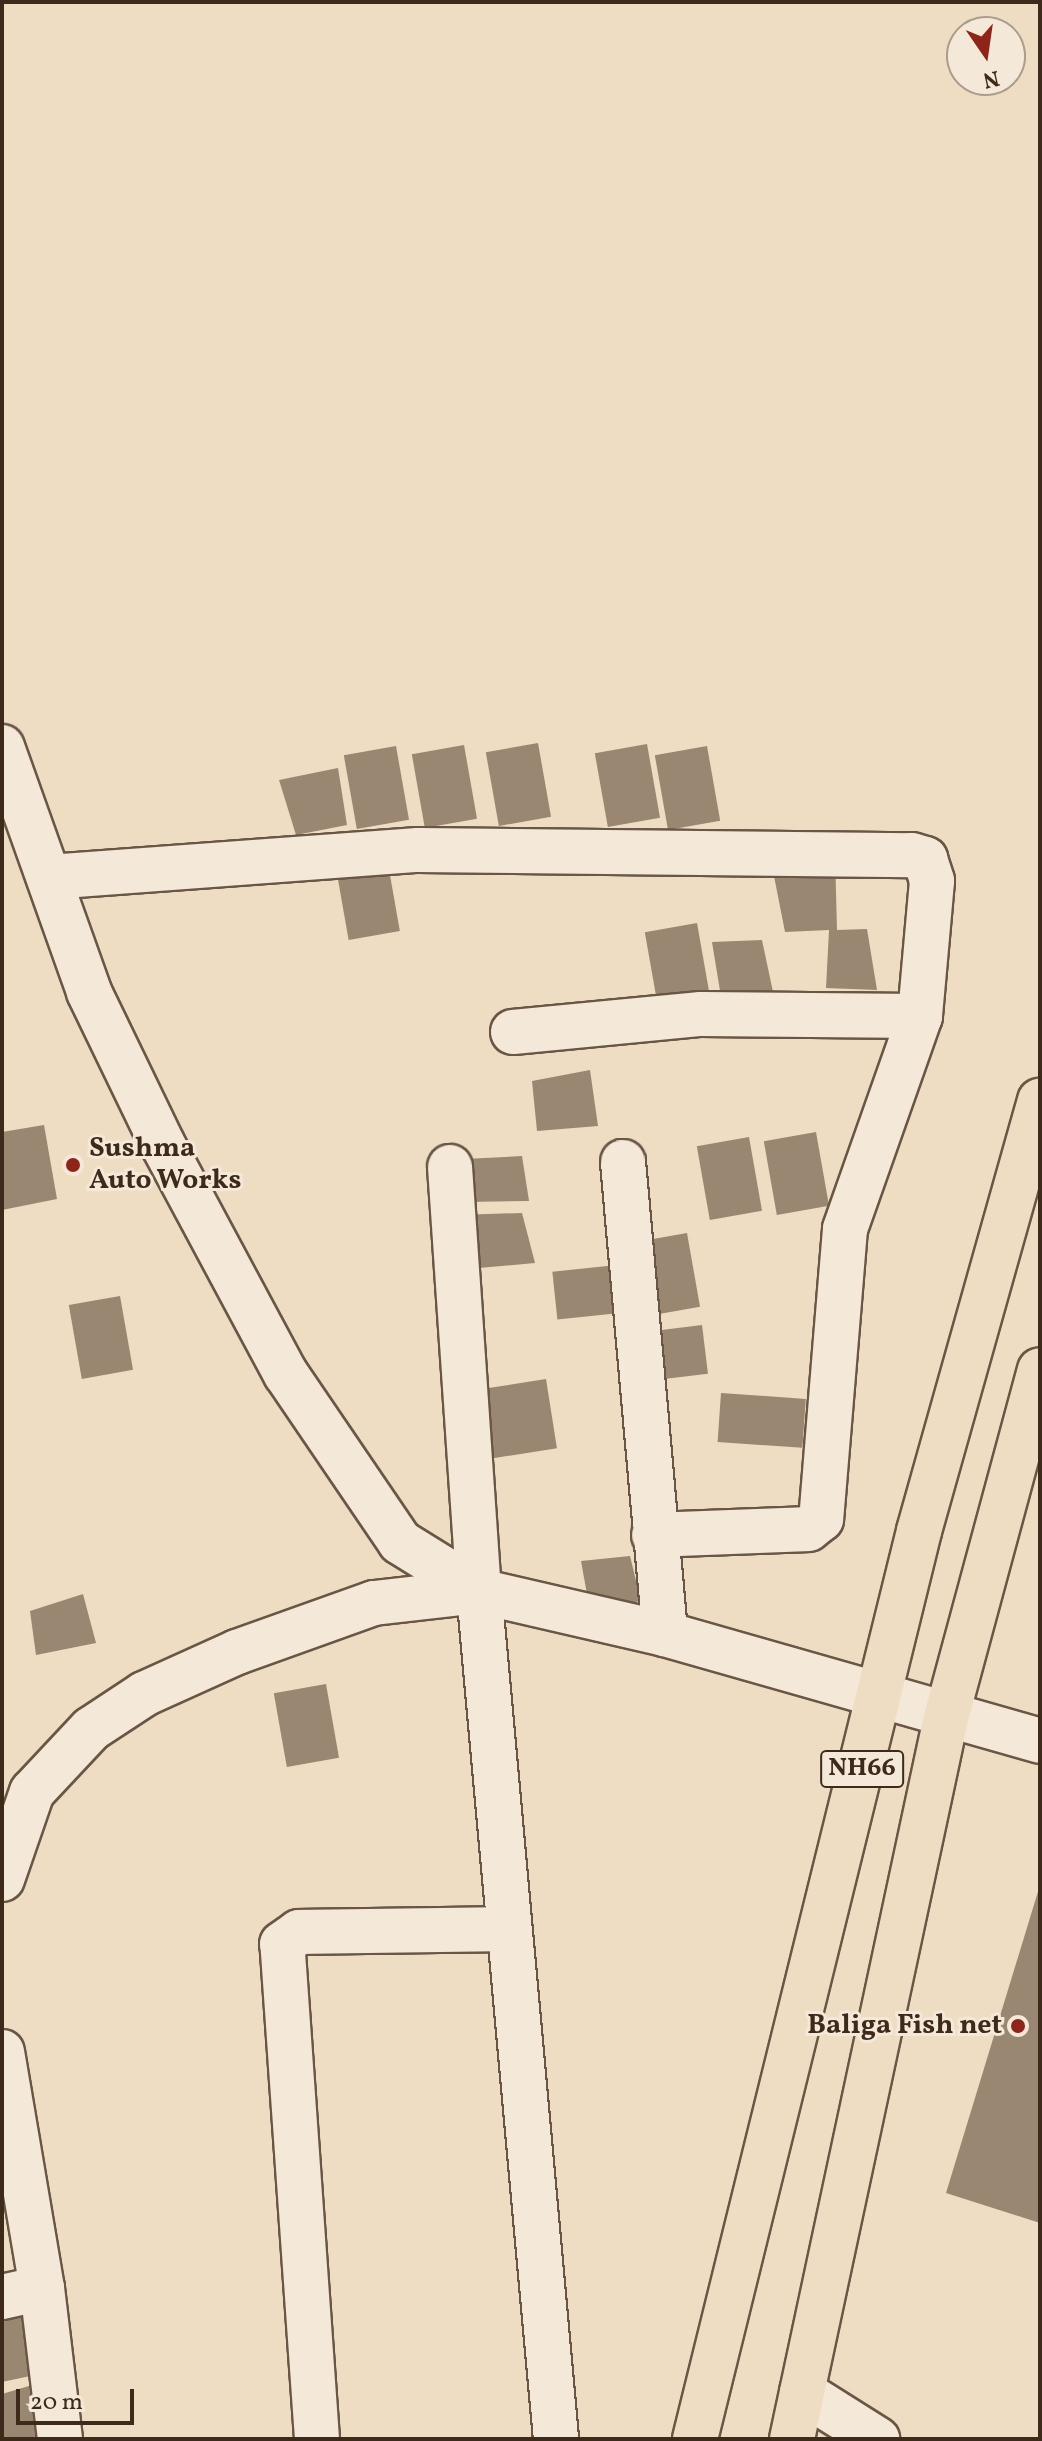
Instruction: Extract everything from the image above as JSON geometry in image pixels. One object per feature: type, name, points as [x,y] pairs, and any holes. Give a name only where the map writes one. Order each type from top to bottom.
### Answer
[{"type":"highway","name":"NH66","points":[[695,2439],[923,1516],[1040,1101]]},
{"type":"highway","name":"NH66","points":[[792,2439],[946,1718],[1040,1370]]},
{"type":"street","points":[[2,747],[89,992],[163,1145],[286,1374],[400,1542],[479,1591],[665,1634],[946,1718],[1040,1741]]},
{"type":"street","points":[[49,877],[395,850],[912,855],[925,859],[932,881],[920,1016],[845,1229],[821,1519],[808,1529],[654,1535]]},
{"type":"street","points":[[513,1032],[701,1014],[920,1016]]},
{"type":"street","points":[[623,1162],[665,1634]]},
{"type":"street","points":[[450,1167],[479,1591],[556,2439]]},
{"type":"street","points":[[2,1879],[32,1792],[91,1729],[144,1694],[237,1652],[374,1603],[479,1591]]},
{"type":"street","points":[[317,2439],[282,1944],[299,1932],[509,1929]]},
{"type":"street","points":[[2,2052],[22,2292],[60,2439]]},
{"type":"street","points":[[802,2392],[877,2439]]},
{"type":"building","points":[[538,743],[551,817],[499,826],[486,752]]},
{"type":"building","points":[[647,744],[660,818],[608,827],[595,753]]},
{"type":"building","points":[[464,745],[477,819],[425,828],[412,754]]},
{"type":"building","points":[[396,746],[409,820],[357,829],[344,755]]},
{"type":"building","points":[[707,746],[720,821],[668,830],[655,755]]},
{"type":"building","points":[[338,768],[347,825],[296,835],[279,780]]},
{"type":"building","points":[[835,854],[837,930],[867,929],[877,990],[826,988],[829,930],[785,932],[773,871]]},
{"type":"building","points":[[387,858],[400,931],[349,940],[336,867]]},
{"type":"building","points":[[697,923],[710,997],[658,1006],[645,932]]},
{"type":"building","points":[[762,940],[773,992],[722,1003],[712,942]]},
{"type":"building","points":[[590,1070],[598,1126],[537,1131],[532,1081]]},
{"type":"building","points":[[44,1125],[57,1199],[2,1210],[2,1132]]},
{"type":"building","points":[[816,1132],[829,1206],[777,1215],[764,1141]]},
{"type":"building","points":[[749,1137],[762,1211],[710,1220],[697,1146]]},
{"type":"building","points":[[522,1156],[529,1201],[464,1202],[465,1159]]},
{"type":"building","points":[[522,1213],[535,1263],[456,1270],[457,1215]]},
{"type":"building","points":[[687,1233],[700,1307],[648,1316],[635,1242]]},
{"type":"building","points":[[617,1265],[622,1313],[557,1320],[552,1272]]},
{"type":"building","points":[[120,1296],[133,1370],[82,1379],[69,1305]]},
{"type":"building","points":[[702,1325],[708,1374],[655,1380],[649,1331]]},
{"type":"building","points":[[546,1379],[557,1448],[487,1459],[476,1390]]},
{"type":"building","points":[[721,1393],[806,1399],[802,1448],[718,1442]]},
{"type":"building","points":[[630,1556],[641,1601],[590,1611],[581,1561]]},
{"type":"building","points":[[83,1594],[96,1643],[36,1655],[30,1611]]},
{"type":"building","points":[[326,1684],[339,1758],[287,1767],[274,1693]]},
{"type":"building","name":"Baliga Fish net","points":[[1040,1885],[1040,2223],[946,2193]]},
{"type":"building","points":[[28,2310],[35,2375],[2,2382],[2,2320]]},
{"type":"building","points":[[39,2383],[48,2439],[2,2439],[2,2394]]},
{"type":"place","name":"Sushma Auto Works","points":[[73,1165]]},
{"type":"place","name":"Baliga Fish net","points":[[1018,2026]]}]
